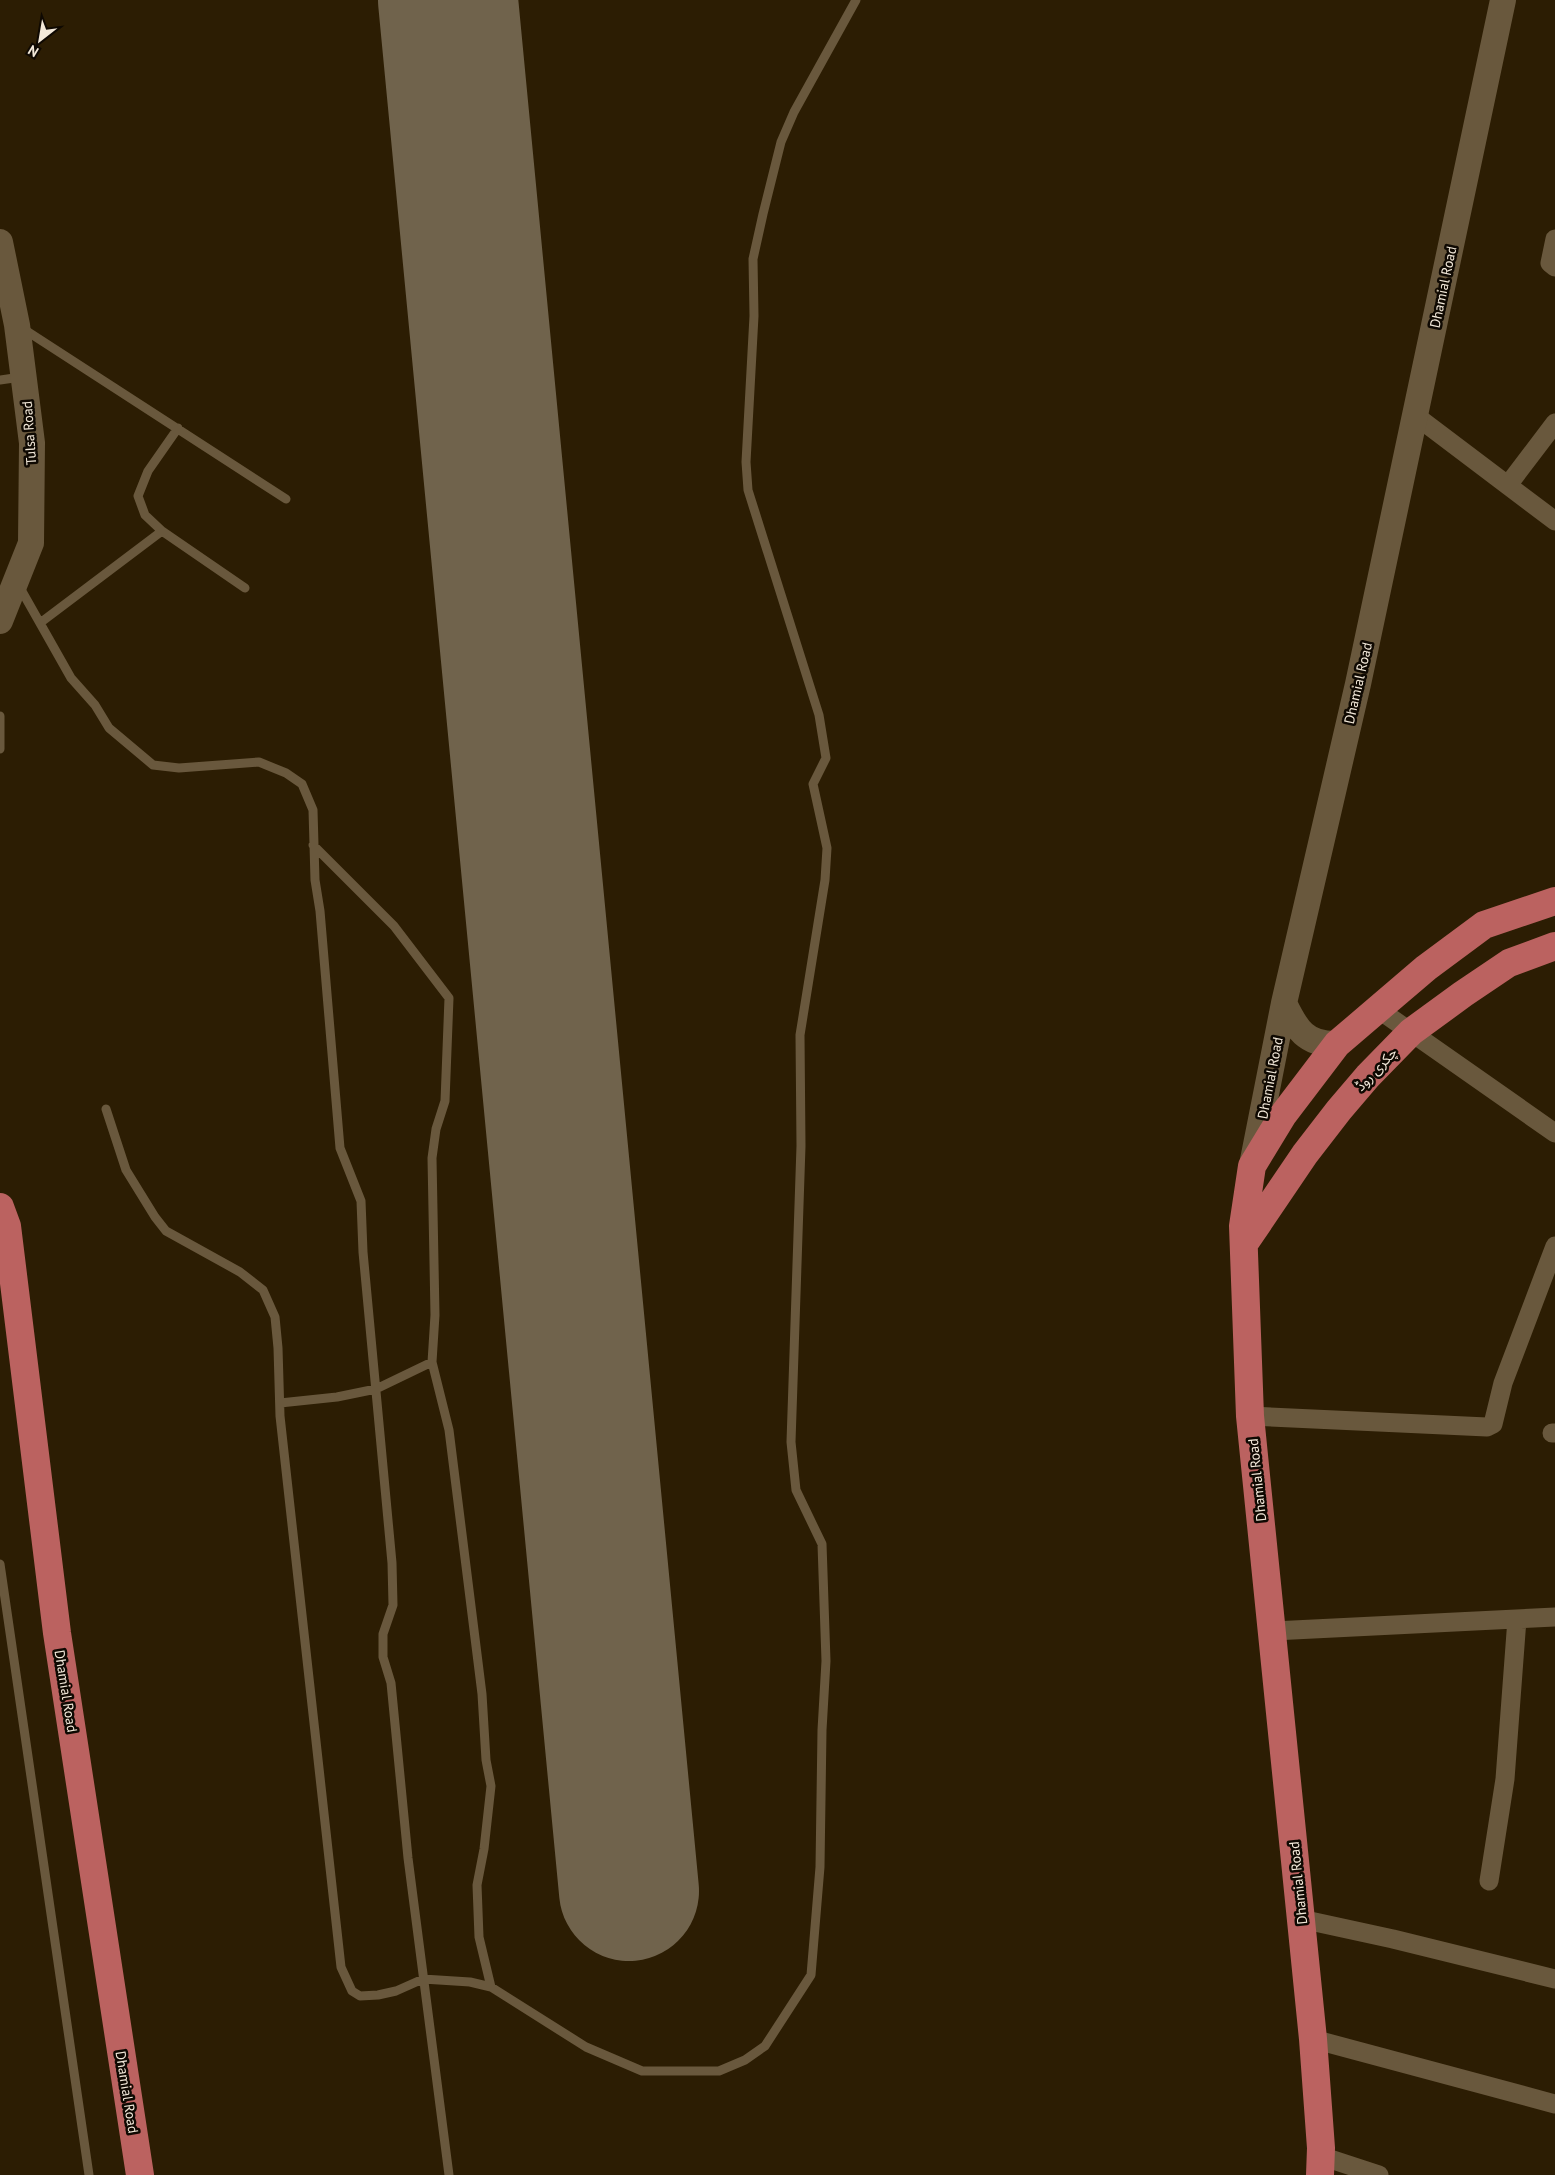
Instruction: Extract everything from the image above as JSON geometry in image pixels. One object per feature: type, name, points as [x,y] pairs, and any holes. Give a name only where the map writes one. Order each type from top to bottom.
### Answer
[{"type":"main road","name":"Dhamial Road","points":[[1321,2165],[1313,2039],[1250,1416],[1243,1226],[1252,1166],[1284,1004],[1358,684],[1503,0]]},
{"type":"main road","name":"Tulsa Road","points":[[0,242],[17,325],[12,378],[32,443],[31,543],[0,621]]},
{"type":"main road","points":[[1252,1166],[1283,1115],[1337,1044],[1426,968],[1484,926],[1555,901]]},
{"type":"main road","name":"چکری روڈ","points":[[1244,1244],[1305,1154],[1368,1076],[1411,1032],[1509,963],[1555,946]]},
{"type":"main road","points":[[1284,1004],[1297,1028],[1306,1036],[1325,1045],[1337,1044]]},
{"type":"main road","name":"Dhamial Road","points":[[0,1207],[7,1226],[57,1633],[140,2175]]},
{"type":"street","points":[[1555,239],[1550,263],[1555,267]]},
{"type":"street","points":[[1416,416],[1555,520]]},
{"type":"street","points":[[1508,485],[1555,422]]},
{"type":"street","points":[[1378,1010],[1555,1133]]},
{"type":"street","points":[[1250,1416],[1487,1427],[1493,1424],[1503,1383],[1555,1246]]},
{"type":"street","points":[[1273,1631],[1555,1617]]},
{"type":"street","points":[[1489,1881],[1505,1779],[1517,1619]]},
{"type":"street","points":[[1301,1919],[1555,1978]]},
{"type":"street","points":[[1313,2039],[1555,2104]]},
{"type":"street","points":[[1321,2165],[1379,2175]]},
{"type":"lane","points":[[106,1109],[126,1170],[155,1217],[166,1231],[240,1272],[263,1290],[275,1317],[280,1403],[341,1967],[352,1991],[360,1996],[396,1991],[423,1979],[470,1982],[491,1987],[586,2047],[642,2072],[719,2071],[745,2060],[765,2046],[811,1975],[820,1867],[822,1730],[826,1661],[822,1544],[796,1490],[791,1442],[801,1146],[800,1035],[825,880],[827,848],[813,784],[826,758],[819,715],[748,490],[746,462],[754,316],[753,259],[781,142],[794,112],[856,0]]},
{"type":"lane","points":[[17,325],[286,499]]},
{"type":"lane","points":[[178,428],[148,471],[138,496],[145,514],[162,531],[245,588]]},
{"type":"lane","points":[[40,623],[162,531]]},
{"type":"lane","points":[[16,581],[71,678],[94,704],[109,728],[153,765],[179,768],[259,762],[286,773],[302,784],[313,810],[313,845],[340,1148],[361,1201],[363,1252],[392,1564],[393,1605],[383,1634],[383,1657],[391,1683],[408,1858],[449,2175]]},
{"type":"lane","points":[[0,716],[0,748]]},
{"type":"lane","points":[[313,845],[394,926],[449,998],[445,1101],[436,1129],[432,1158],[435,1315],[432,1362],[449,1430],[482,1694],[486,1760],[491,1786],[484,1849],[477,1885],[479,1937],[491,1987]]},
{"type":"lane","points":[[280,1403],[338,1397],[376,1389],[432,1362]]},
{"type":"lane","points":[[0,1564],[89,2175]]},
{"type":"runway","points":[[448,0],[629,1891]]}]
